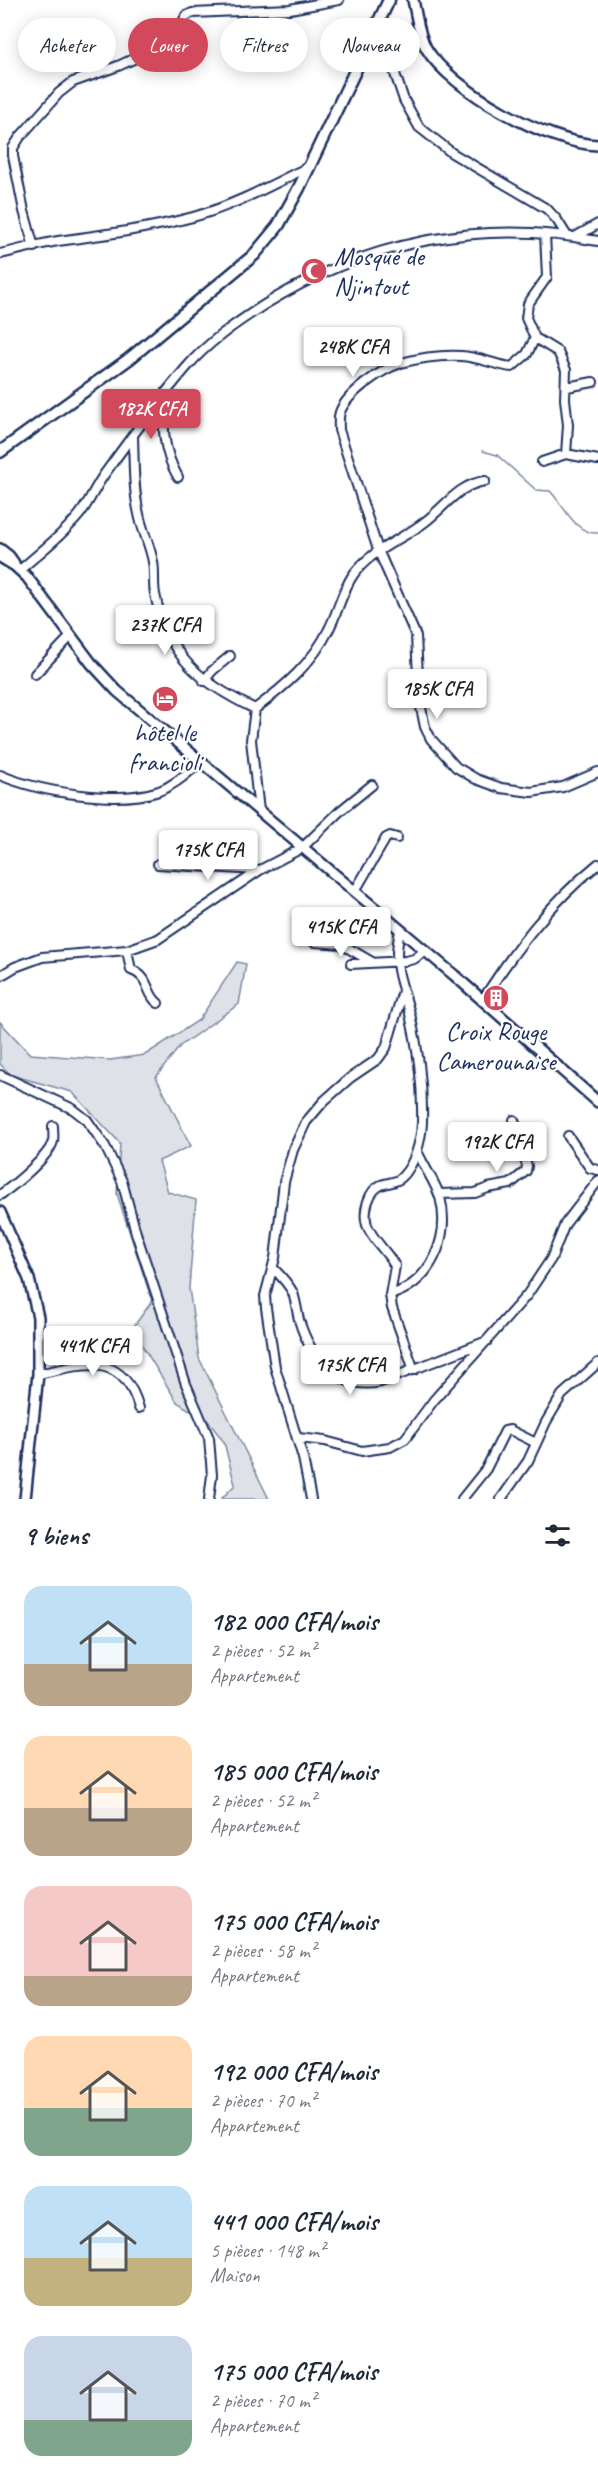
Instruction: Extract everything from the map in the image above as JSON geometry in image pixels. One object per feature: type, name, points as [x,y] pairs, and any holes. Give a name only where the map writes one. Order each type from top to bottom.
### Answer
[{"type":"highway","points":[[381,18],[389,0]]},
{"type":"highway","points":[[0,452],[129,359],[254,255],[278,226],[356,72]]},
{"type":"main road","points":[[413,0],[418,27],[425,47],[441,68],[461,87],[558,138],[598,145]]},
{"type":"main road","points":[[1,554],[37,588],[71,636],[117,691],[355,891],[598,1102]]},
{"type":"main road","points":[[0,565],[15,567]]},
{"type":"main road","points":[[0,1212],[24,1266],[35,1299],[39,1328],[38,1374],[25,1499]]},
{"type":"street","points":[[34,247],[19,189],[13,148],[59,93],[84,76],[126,63],[173,41],[186,16],[192,13],[290,9],[339,0]]},
{"type":"street","points":[[394,72],[404,100],[419,127],[452,153],[547,209],[571,237]]},
{"type":"street","points":[[0,254],[55,242],[123,232],[195,216],[261,190],[310,166]]},
{"type":"street","points":[[571,237],[598,224]]},
{"type":"street","points":[[15,567],[76,518],[133,436],[186,369],[217,338],[287,291],[319,274],[416,241],[447,236],[500,232],[545,234],[595,241],[598,248]]},
{"type":"street","points":[[545,234],[547,277],[526,311],[526,318],[535,338],[558,352],[566,370],[568,425],[566,454]]},
{"type":"street","points":[[535,338],[527,354],[512,367],[471,357],[423,359],[389,369],[374,377],[345,404],[338,418],[341,440],[365,504],[378,550],[416,636],[419,698],[425,727],[431,740],[456,767],[476,779],[501,788],[531,792],[563,787],[598,772]]},
{"type":"street","points":[[567,387],[593,382]]},
{"type":"street","points":[[165,396],[163,433],[168,456],[178,477]]},
{"type":"street","points":[[133,436],[135,494],[140,519],[153,562],[157,602],[177,651],[204,681],[255,709]]},
{"type":"street","points":[[542,462],[566,454],[598,460]]},
{"type":"street","points":[[259,811],[251,740],[255,709],[282,689],[303,668],[328,632],[347,584],[378,550],[425,522],[462,488],[485,481]]},
{"type":"street","points":[[35,674],[71,636]]},
{"type":"street","points":[[204,681],[230,656]]},
{"type":"street","points":[[0,775],[30,786],[53,790],[89,795],[129,795],[152,792],[171,785],[201,762]]},
{"type":"street","points":[[0,976],[15,967],[42,957],[127,950],[158,939],[260,870],[302,848],[372,784]]},
{"type":"street","points":[[355,891],[386,837],[398,838]]},
{"type":"street","points":[[158,864],[260,870]]},
{"type":"street","points":[[482,1001],[538,921],[577,881],[598,864]]},
{"type":"street","points":[[400,930],[396,962],[410,1014],[420,1077],[422,1123],[417,1151],[403,1177],[378,1187],[369,1197],[365,1217],[368,1226],[395,1266],[390,1295],[395,1318],[414,1370]]},
{"type":"street","points":[[314,942],[341,944],[372,962]]},
{"type":"street","points":[[127,950],[131,970],[137,972],[148,984],[152,999],[158,1003]]},
{"type":"street","points":[[351,964],[414,959],[425,951]]},
{"type":"street","points":[[311,1499],[298,1438],[275,1367],[266,1308],[265,1296],[273,1268],[284,1182],[301,1131],[324,1101],[381,1055],[390,1037],[403,991]]},
{"type":"street","points":[[0,1075],[73,1109],[87,1120],[105,1146],[123,1181],[136,1233],[186,1384],[209,1438],[212,1475],[209,1499]]},
{"type":"street","points":[[439,1194],[477,1193],[510,1184],[526,1171],[527,1166],[514,1120]]},
{"type":"street","points":[[0,1195],[20,1179],[49,1148],[53,1140],[52,1126]]},
{"type":"street","points":[[568,1136],[590,1168],[598,1170]]},
{"type":"street","points":[[390,1295],[404,1291],[415,1282],[436,1256],[441,1242],[439,1194],[417,1151]]},
{"type":"street","points":[[298,1438],[325,1441],[362,1451],[386,1448],[405,1439],[434,1400],[527,1295],[551,1259],[565,1224],[598,1181]]},
{"type":"street","points":[[273,1268],[293,1294],[299,1321],[310,1345],[336,1377],[351,1383],[372,1384],[414,1370],[490,1339]]},
{"type":"street","points":[[501,1499],[528,1461],[562,1395],[598,1363]]},
{"type":"street","points":[[38,1374],[94,1364],[107,1366],[132,1387],[139,1408]]},
{"type":"street","points":[[462,1499],[486,1469],[505,1431],[510,1430],[536,1443]]},
{"type":"shaded area","points":[[237,962],[246,964],[239,1004],[180,1046],[156,1077],[191,1146],[159,1161],[168,1192],[196,1200],[189,1288],[199,1358],[269,1499],[221,1499],[235,1485],[224,1442],[209,1422],[177,1402],[132,1329],[152,1301],[117,1194],[120,1143],[72,1092],[11,1075],[0,1064],[0,1022],[30,1054],[110,1060],[145,1055],[199,1020]]},
{"type":"waterway","points":[[483,451],[497,455],[536,490],[550,491],[576,524],[590,532],[598,533]]},
{"type":"place","name":"Mosqué de Njintout","points":[[314,271]]},
{"type":"place","name":"hôtel le francioli","points":[[165,699]]},
{"type":"place","name":"Croix Rouge Camerounaise","points":[[496,998]]}]
